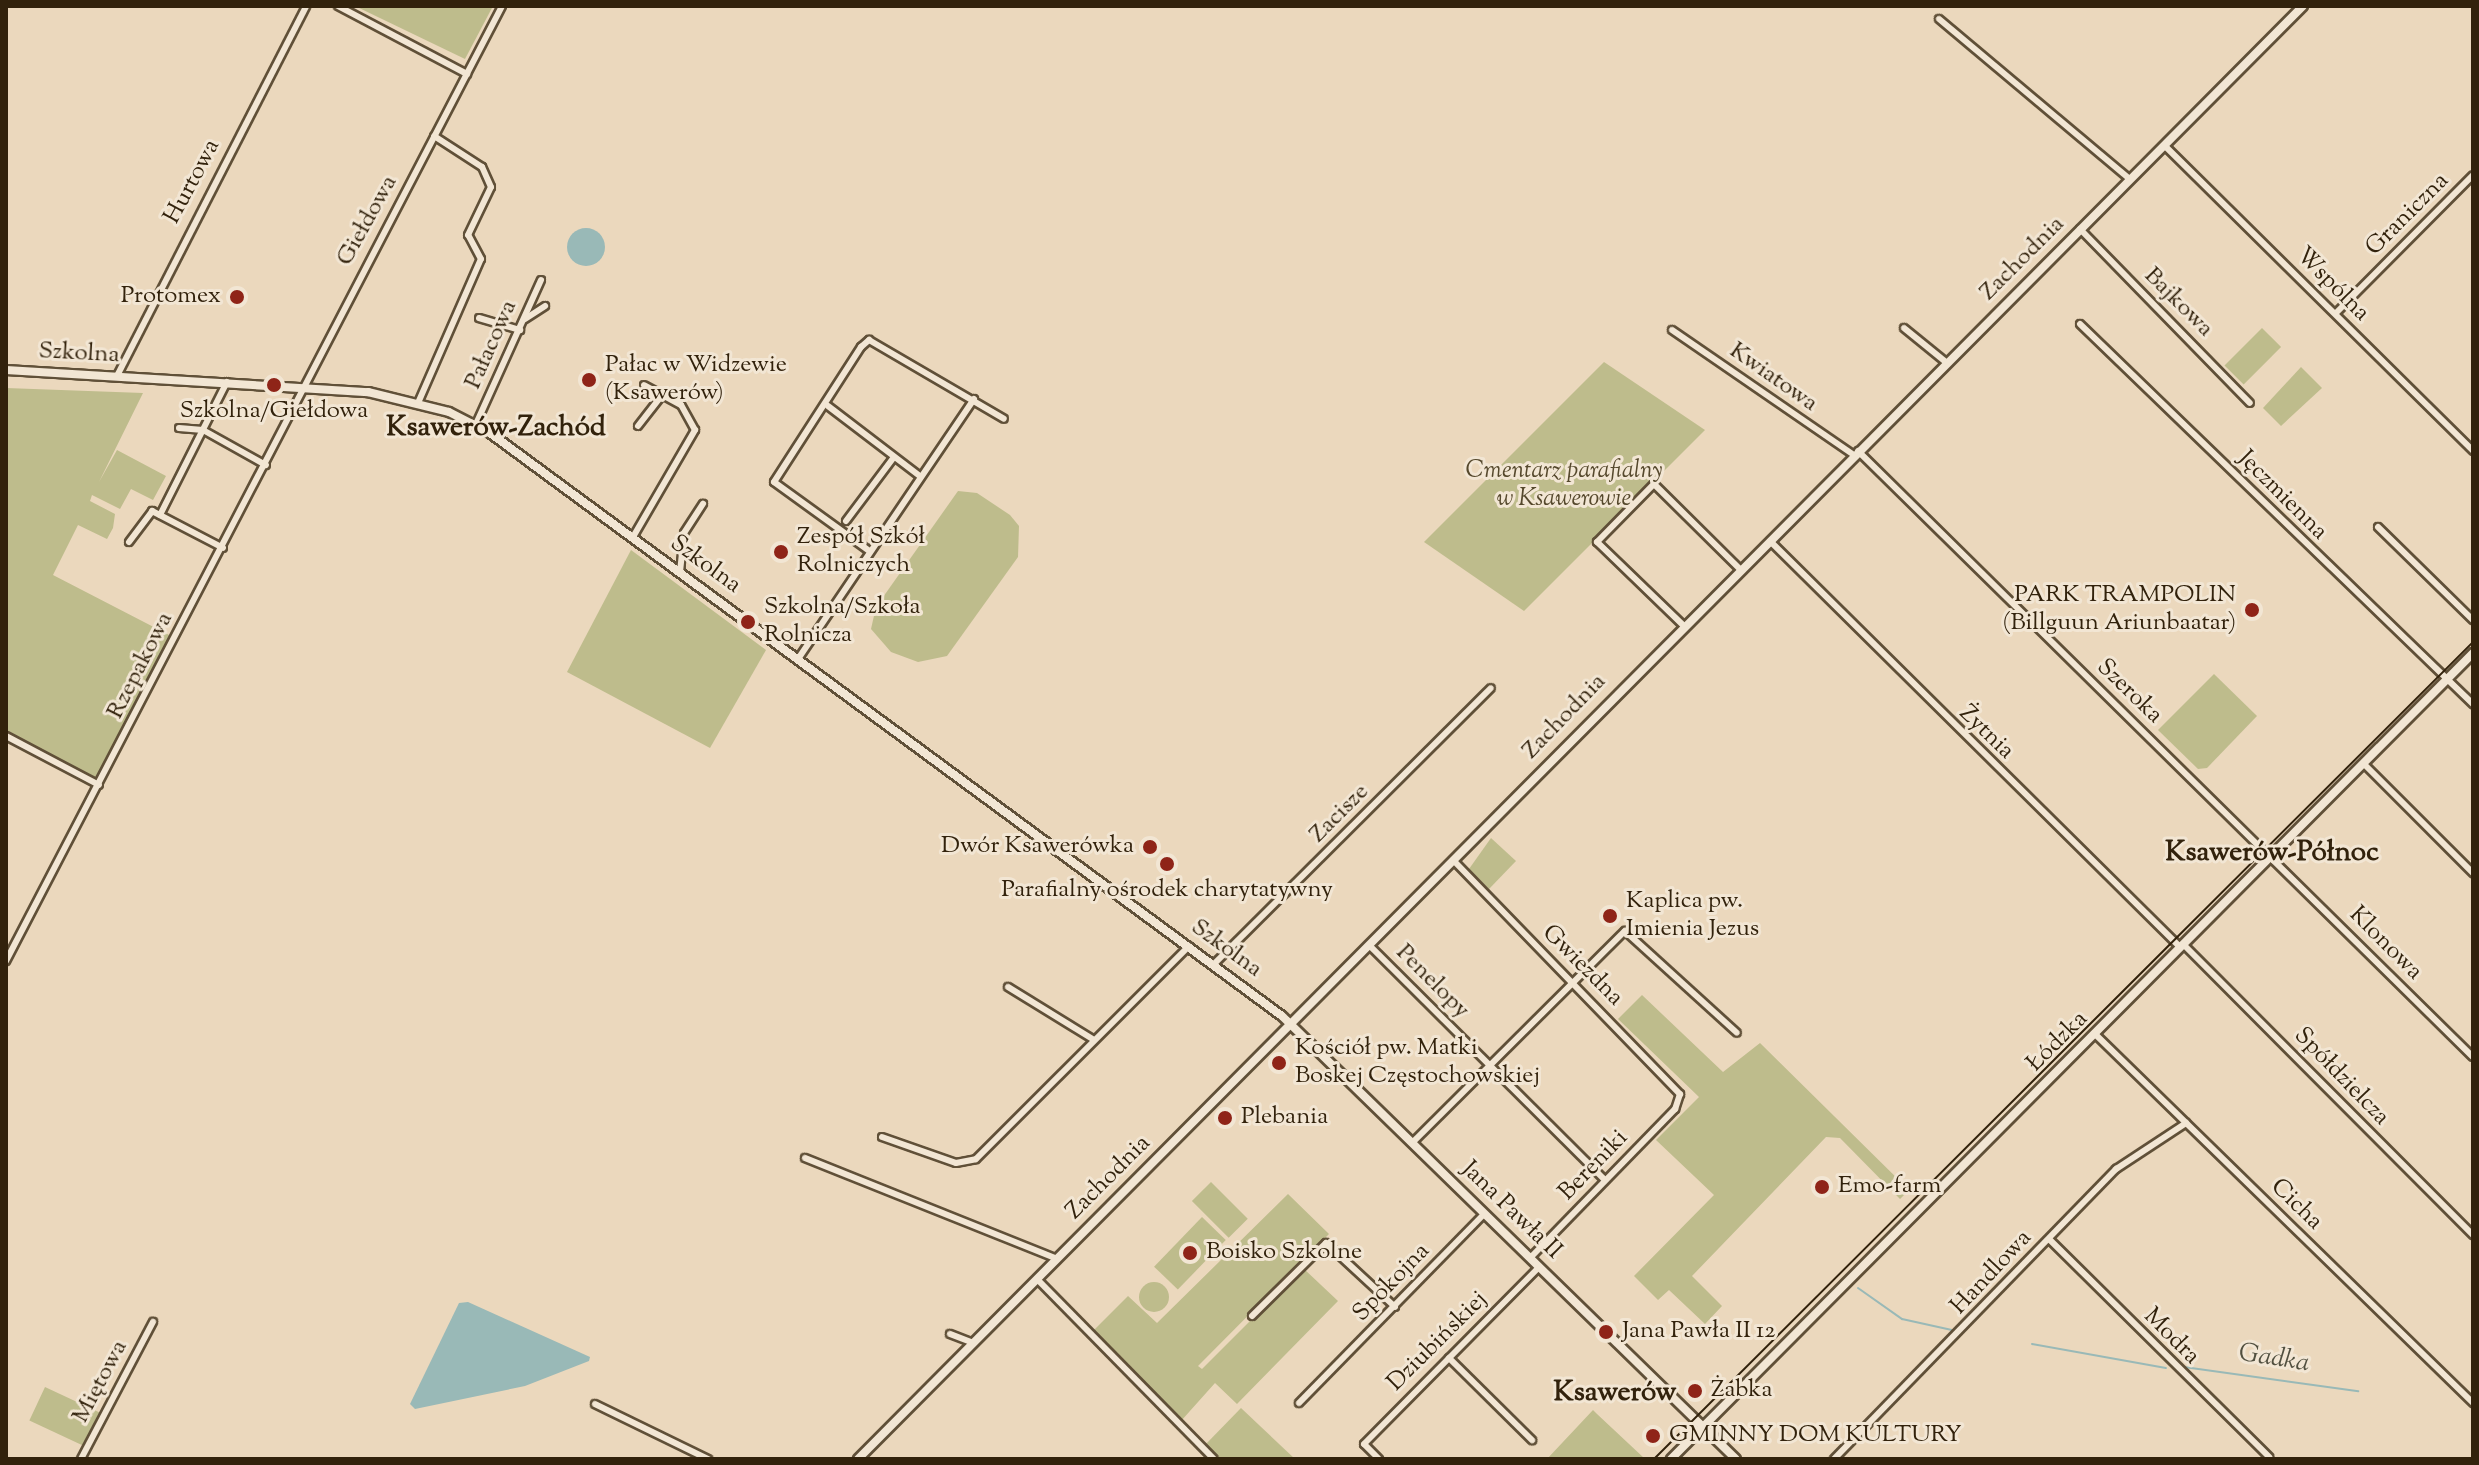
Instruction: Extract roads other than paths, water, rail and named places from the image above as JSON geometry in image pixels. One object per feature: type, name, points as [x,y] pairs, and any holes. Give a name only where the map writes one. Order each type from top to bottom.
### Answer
[{"type":"street","name":"Hurtowa","points":[[117,376],[306,6]]},
{"type":"street","points":[[338,6],[467,74]]},
{"type":"street","name":"Giełdowa","points":[[302,386],[502,6]]},
{"type":"street","name":"Zachodnia","points":[[858,1459],[2303,6]]},
{"type":"street","points":[[1939,19],[2130,179]]},
{"type":"street","points":[[418,403],[481,259],[468,235],[491,187],[482,167],[434,136]]},
{"type":"street","name":"Wspólna","points":[[2164,145],[2473,451]]},
{"type":"street","name":"Graniczna","points":[[2336,313],[2473,175]]},
{"type":"street","name":"Bajkowa","points":[[2080,229],[2250,403]]},
{"type":"street","name":"Pałacowa","points":[[476,424],[541,280]]},
{"type":"street","points":[[479,318],[521,326],[545,306]]},
{"type":"street","name":"Jęczmienna","points":[[2080,324],[2473,704]]},
{"type":"street","points":[[1904,328],[1947,363]]},
{"type":"street","name":"Kwiatowa","points":[[1672,330],[1856,453]]},
{"type":"street","points":[[868,550],[774,482],[828,406],[869,340],[1004,419]]},
{"type":"street","name":"Szkolna","points":[[6,370],[302,386],[418,403],[476,424],[1291,1024]]},
{"type":"street","points":[[160,515],[227,382]]},
{"type":"street","points":[[633,537],[695,430],[685,408],[644,385]]},
{"type":"street","name":"Rzepakowa","points":[[6,961],[266,465],[302,386]]},
{"type":"street","points":[[638,426],[663,394]]},
{"type":"street","points":[[798,659],[868,550],[974,399]]},
{"type":"street","points":[[828,406],[920,476]]},
{"type":"street","points":[[179,428],[203,430],[266,465]]},
{"type":"street","name":"Szeroka","points":[[1856,453],[2271,857]]},
{"type":"street","points":[[846,521],[894,457]]},
{"type":"street","points":[[1684,626],[1597,542],[1654,484],[1741,570]]},
{"type":"street","points":[[680,572],[684,533],[703,504]]},
{"type":"street","points":[[129,542],[148,511],[223,548]]},
{"type":"street","points":[[2378,527],[2473,620]]},
{"type":"street","name":"Żytnia","points":[[1770,541],[2181,946]]},
{"type":"street","name":"Łódzka","points":[[1671,1459],[2473,653]]},
{"type":"street","name":"Zacisze","points":[[1213,965],[1491,688]]},
{"type":"street","points":[[6,736],[99,785]]},
{"type":"street","points":[[2363,763],[2473,873]]},
{"type":"street","name":"Klonowa","points":[[2271,857],[2473,1057]]},
{"type":"street","name":"Gwiezdna","points":[[1454,861],[1676,1086],[1680,1098]]},
{"type":"street","points":[[1413,1142],[1627,931],[1737,1033]]},
{"type":"street","name":"Penelopy","points":[[1369,945],[1605,1180]]},
{"type":"street","points":[[882,1137],[956,1163],[976,1159],[1189,946]]},
{"type":"street","name":"Spółdzielcza","points":[[2181,946],[2473,1235]]},
{"type":"street","points":[[1008,987],[1094,1040]]},
{"type":"street","name":"Jana Pawła II","points":[[1291,1024],[1736,1459]]},
{"type":"street","name":"Cicha","points":[[2094,1033],[2473,1403]]},
{"type":"street","name":"Bereniki","points":[[1530,1258],[1680,1098]]},
{"type":"street","name":"Handlowa","points":[[1834,1459],[2126,1161],[2186,1123]]},
{"type":"street","points":[[805,1158],[1057,1259]]},
{"type":"street","name":"Spokojna","points":[[1299,1403],[1484,1214]]},
{"type":"street","name":"Modra","points":[[2049,1239],[2269,1457]]},
{"type":"street","points":[[1252,1316],[1326,1243],[1395,1307]]},
{"type":"street","name":"Dziubińskiej","points":[[1379,1459],[1364,1444],[1539,1267]]},
{"type":"street","points":[[1037,1279],[1214,1459]]},
{"type":"street","name":"Miętowa","points":[[81,1459],[153,1322]]},
{"type":"street","points":[[950,1334],[973,1343]]},
{"type":"street","points":[[1449,1358],[1532,1440]]},
{"type":"street","points":[[595,1404],[708,1459]]},
{"type":"water","points":[[586,228],[600,233],[605,247],[600,261],[586,266],[572,261],[567,247],[572,233]]},
{"type":"water","points":[[468,1302],[590,1357],[589,1361],[525,1386],[415,1409],[410,1404],[459,1303]]},
{"type":"waterway","name":"Gadka","points":[[1858,1288],[1902,1319],[1952,1330]]},
{"type":"waterway","name":"Gadka","points":[[2032,1344],[2166,1368]]},
{"type":"waterway","name":"Gadka","points":[[2184,1367],[2358,1391]]},
{"type":"tram line","points":[[1654,1459],[2473,642]]},
{"type":"place","name":"Protomex","points":[[237,297]]},
{"type":"place","name":"Pałac w Widzewie (Ksawerów)","points":[[589,380]]},
{"type":"place","name":"Szkolna/Giełdowa","points":[[274,385]]},
{"type":"place","name":"Zespół Szkół Rolniczych","points":[[781,552]]},
{"type":"place","name":"PARK TRAMPOLIN (Billguun Ariunbaatar)","points":[[2252,610]]},
{"type":"place","name":"Szkolna/Szkoła Rolnicza","points":[[748,622]]},
{"type":"place","name":"Dwór Ksawerówka","points":[[1150,847]]},
{"type":"place","name":"Parafialny ośrodek charytatywny","points":[[1167,864]]},
{"type":"place","name":"Kaplica pw. Imienia Jezus","points":[[1610,916]]},
{"type":"place","name":"Kościół pw. Matki Boskej Częstochowskiej","points":[[1279,1063]]},
{"type":"place","name":"Plebania","points":[[1225,1118]]},
{"type":"place","name":"Emo-farm","points":[[1822,1187]]},
{"type":"place","name":"Boisko Szkolne","points":[[1190,1253]]},
{"type":"place","name":"Jana Pawła II 12","points":[[1606,1332]]},
{"type":"place","name":"Żabka","points":[[1695,1391]]},
{"type":"place","name":"GMINNY DOM KULTURY","points":[[1653,1436]]},
{"type":"district","name":"Ksawerów-Zachód","points":[[496,428]]},
{"type":"district","name":"Ksawerów-Północ","points":[[2272,853]]},
{"type":"district","name":"Ksawerów","points":[[1615,1393]]},
{"type":"park label","name":"Cmentarz parafialny w Ksawerowie","points":[[1564,486]]}]
